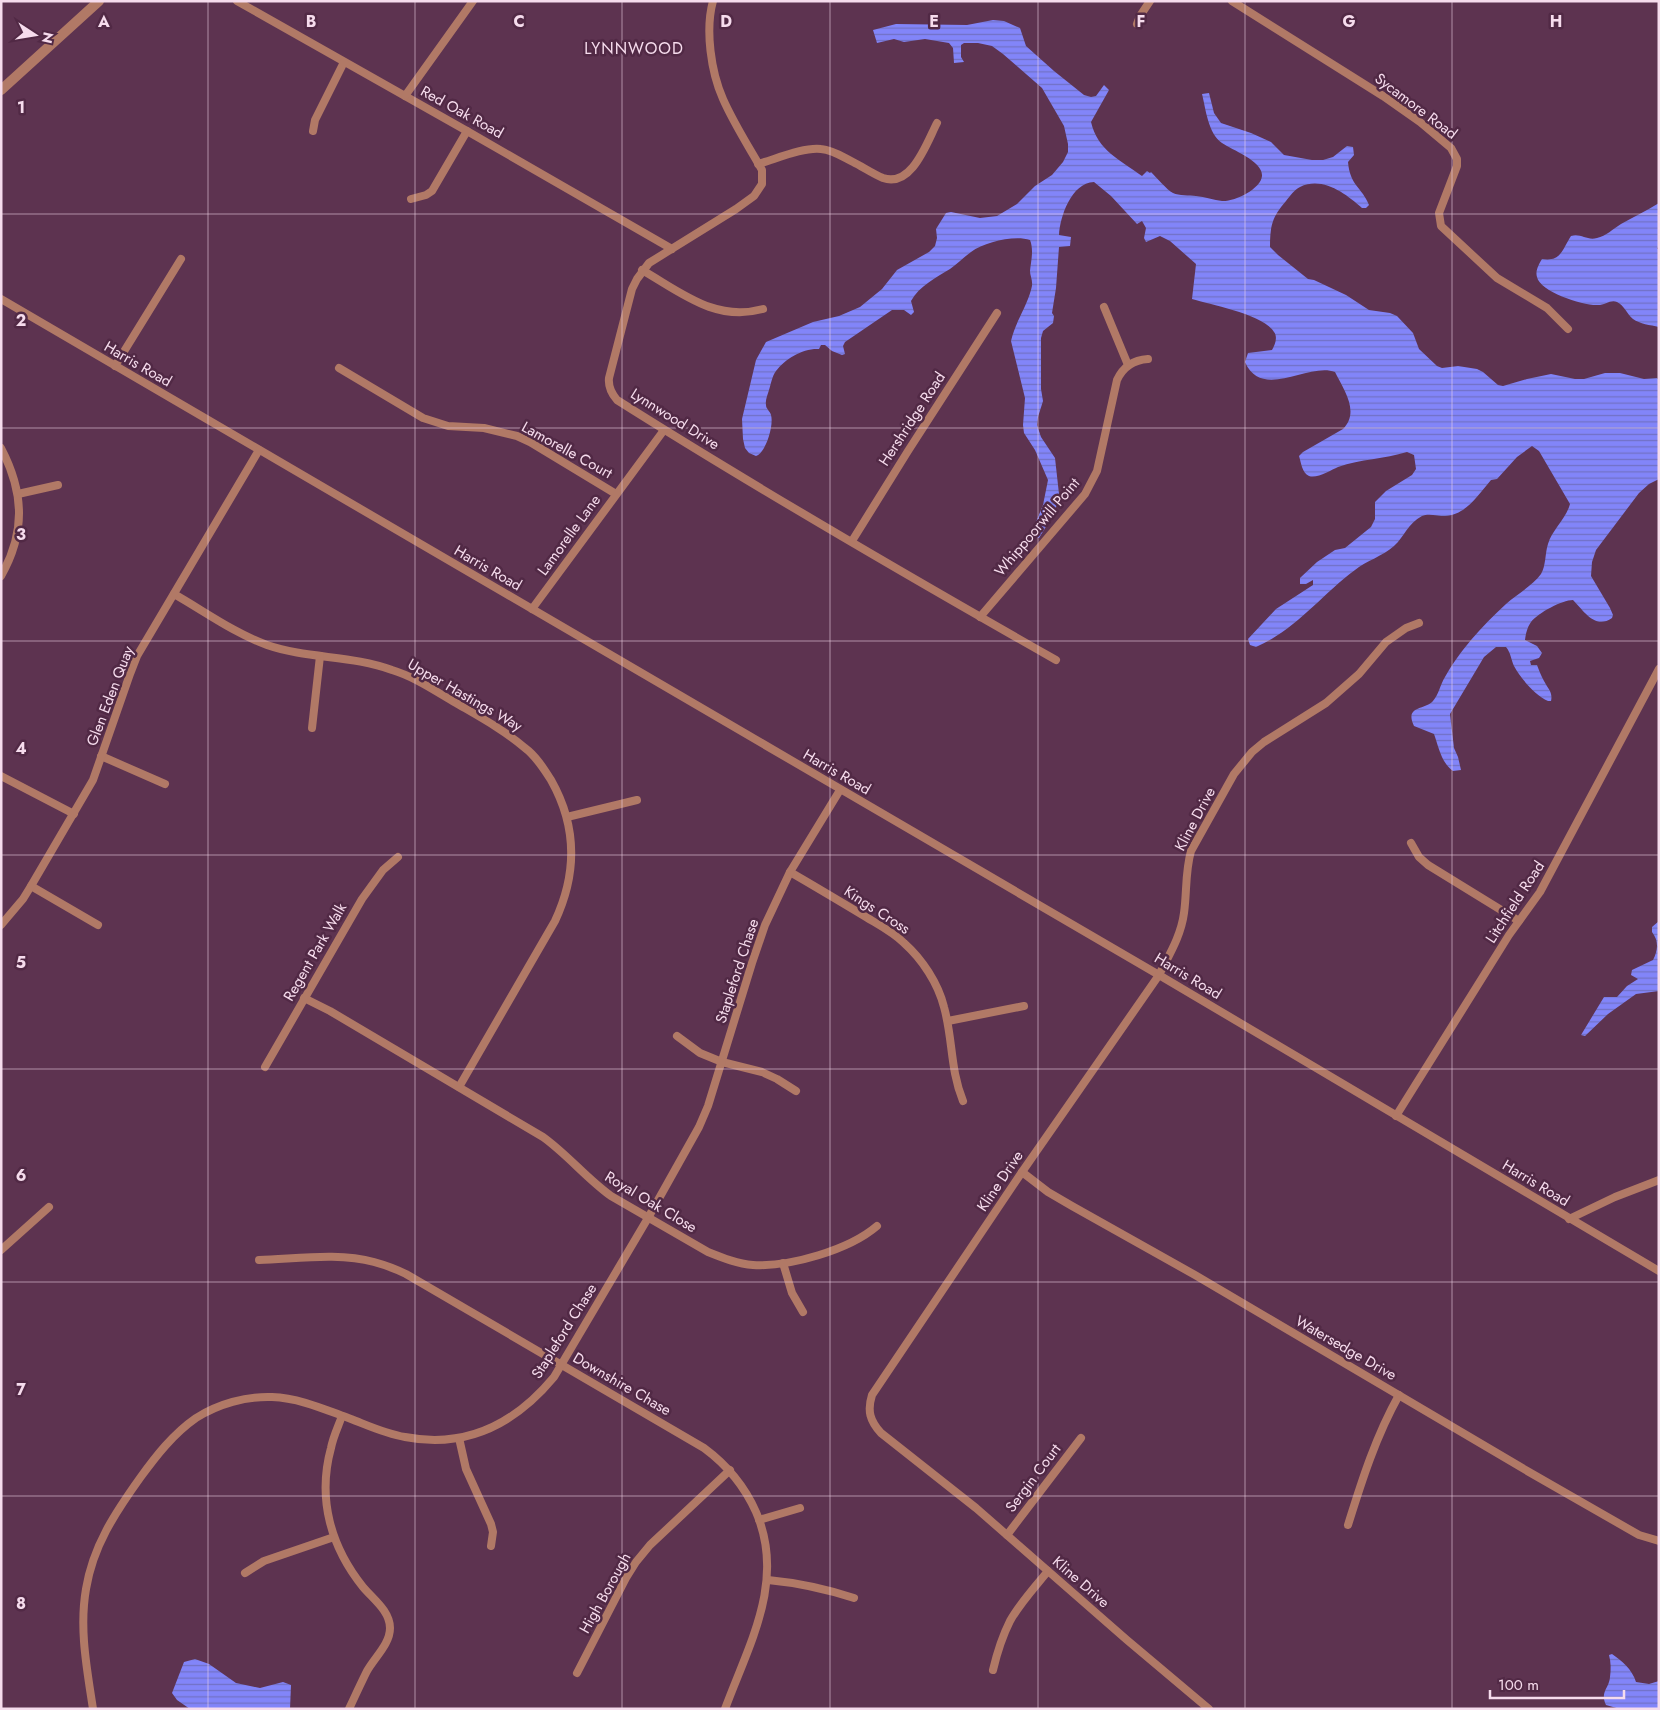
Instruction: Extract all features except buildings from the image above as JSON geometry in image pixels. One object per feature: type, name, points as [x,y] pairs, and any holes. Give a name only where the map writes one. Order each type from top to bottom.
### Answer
[{"type":"street","points":[[1,90],[99,1]]},
{"type":"street","name":"Red Oak Road","points":[[237,1],[672,249]]},
{"type":"street","points":[[405,96],[473,1]]},
{"type":"street","name":"Lynnwood Drive","points":[[713,1],[709,43],[717,82],[722,98],[762,170],[762,184],[754,196],[736,210],[649,263],[642,270],[632,289],[608,382],[612,394],[617,400],[664,430],[1056,660]]},
{"type":"street","points":[[1138,24],[1140,16],[1150,1]]},
{"type":"street","name":"Sycamore Road","points":[[1232,1],[1383,96],[1420,122],[1451,148],[1455,153],[1457,166],[1439,213],[1441,226],[1497,278],[1547,308],[1568,329]]},
{"type":"street","points":[[312,131],[315,120],[344,62]]},
{"type":"street","points":[[758,164],[806,150],[822,149],[833,152],[884,178],[896,178],[904,176],[914,166],[937,123]]},
{"type":"street","points":[[411,199],[426,195],[432,191],[467,131]]},
{"type":"street","points":[[115,366],[181,259]]},
{"type":"street","points":[[642,270],[703,305],[717,310],[740,313],[763,309]]},
{"type":"street","name":"Harris Road","points":[[1,299],[1159,975],[1659,1271]]},
{"type":"street","points":[[1104,307],[1128,365],[1139,360],[1148,359]]},
{"type":"street","name":"Hershridge Road","points":[[852,542],[997,313]]},
{"type":"street","name":"Whippoorwill Point","points":[[980,617],[1085,494],[1092,483],[1117,380],[1120,373],[1128,365]]},
{"type":"street","name":"Lamorelle Court","points":[[339,368],[423,418],[435,423],[501,431],[530,442],[616,494]]},
{"type":"street","name":"Lamorelle Lane","points":[[532,609],[664,430]]},
{"type":"street","points":[[1,448],[9,463],[18,494],[20,519],[15,546],[1,576]]},
{"type":"street","name":"Glen Eden Quay","points":[[1,925],[31,886],[93,780],[137,656],[259,450]]},
{"type":"street","points":[[18,494],[58,486]]},
{"type":"street","name":"Upper Hastings Way","points":[[174,594],[266,645],[284,650],[392,669],[417,681],[504,732],[527,749],[548,775],[564,805],[567,817],[571,849],[570,879],[555,921],[458,1087]]},
{"type":"street","name":"Kline Drive","points":[[1209,1709],[976,1508],[881,1433],[870,1418],[869,1412],[872,1395],[1022,1172],[1159,975],[1180,931],[1186,898],[1187,863],[1191,851],[1241,764],[1264,742],[1343,689],[1359,674],[1386,642],[1402,631],[1419,623]]},
{"type":"street","points":[[312,728],[320,656]]},
{"type":"street","name":"Litchfield Road","points":[[1396,1116],[1519,921],[1540,892],[1659,669]]},
{"type":"street","points":[[101,756],[165,784]]},
{"type":"street","points":[[1,776],[74,814]]},
{"type":"street","name":"Stapleford Chase","points":[[93,1709],[83,1629],[86,1590],[90,1569],[97,1549],[120,1506],[166,1444],[196,1418],[226,1404],[242,1400],[265,1397],[288,1398],[404,1438],[440,1440],[459,1438],[486,1430],[514,1416],[541,1393],[562,1365],[699,1127],[708,1106],[765,925],[790,872],[840,790]]},
{"type":"street","points":[[567,817],[637,800]]},
{"type":"street","points":[[1410,843],[1419,857],[1428,865],[1519,921]]},
{"type":"street","name":"Regent Park Walk","points":[[265,1067],[362,899],[383,870],[398,857]]},
{"type":"street","name":"Kings Cross","points":[[790,872],[894,934],[922,964],[937,987],[944,1004],[948,1021],[953,1070],[956,1085],[963,1100]]},
{"type":"street","points":[[31,886],[98,925]]},
{"type":"street","name":"Royal Oak Close","points":[[304,998],[330,1011],[543,1137],[597,1186],[611,1196],[708,1252],[752,1265],[783,1263],[802,1260],[851,1244],[877,1226]]},
{"type":"street","points":[[948,1021],[1024,1006]]},
{"type":"street","points":[[677,1036],[700,1052],[722,1062],[762,1072],[796,1091]]},
{"type":"street","name":"Watersedge Drive","points":[[1022,1172],[1072,1206],[1195,1275],[1399,1396],[1639,1535],[1659,1541]]},
{"type":"street","points":[[1569,1219],[1615,1197],[1659,1180]]},
{"type":"street","points":[[1,1250],[49,1207]]},
{"type":"street","name":"Downshire Chase","points":[[259,1260],[339,1257],[373,1261],[406,1274],[704,1448],[730,1470],[745,1491],[760,1520],[768,1555],[768,1580],[761,1611],[725,1709]]},
{"type":"street","points":[[783,1263],[792,1293],[802,1312]]},
{"type":"street","points":[[1348,1525],[1375,1443],[1387,1416],[1399,1396]]},
{"type":"street","points":[[342,1416],[331,1447],[325,1484],[327,1514],[343,1558],[354,1576],[388,1615],[390,1623],[388,1638],[367,1671],[349,1709]]},
{"type":"street","points":[[459,1438],[466,1469],[491,1524],[493,1532],[491,1546]]},
{"type":"street","name":"Sergin Court","points":[[1007,1535],[1081,1438]]},
{"type":"street","name":"High Borough","points":[[577,1673],[636,1562],[650,1545],[730,1470]]},
{"type":"street","points":[[760,1520],[800,1508]]},
{"type":"street","points":[[245,1573],[264,1561],[334,1537]]},
{"type":"street","points":[[993,1670],[1002,1637],[1010,1621],[1020,1605],[1048,1571]]},
{"type":"street","points":[[768,1580],[824,1588],[854,1598]]},
{"type":"shaded area","points":[[993,20],[1004,21],[1020,28],[1026,46],[1084,95],[1096,96],[1104,85],[1109,90],[1091,122],[1099,140],[1110,154],[1142,176],[1147,171],[1151,172],[1175,194],[1227,201],[1240,197],[1252,190],[1257,186],[1262,176],[1258,166],[1246,156],[1217,139],[1208,121],[1202,94],[1209,93],[1214,113],[1221,123],[1271,142],[1284,155],[1323,160],[1333,157],[1347,146],[1353,147],[1354,155],[1348,162],[1349,170],[1369,205],[1366,208],[1362,208],[1349,197],[1326,185],[1309,184],[1300,187],[1281,207],[1275,217],[1271,227],[1270,247],[1308,279],[1346,295],[1369,310],[1397,316],[1413,333],[1419,349],[1437,366],[1442,368],[1458,366],[1477,369],[1498,385],[1503,386],[1551,374],[1584,379],[1605,373],[1620,373],[1644,379],[1657,378],[1659,380],[1659,479],[1649,484],[1639,493],[1596,550],[1592,562],[1591,576],[1610,608],[1613,615],[1612,618],[1600,622],[1590,618],[1573,600],[1550,608],[1531,622],[1525,640],[1537,646],[1542,653],[1539,658],[1530,661],[1531,665],[1537,665],[1551,693],[1551,701],[1538,695],[1524,681],[1514,666],[1506,647],[1496,647],[1484,657],[1450,714],[1454,748],[1461,770],[1453,771],[1449,767],[1441,754],[1434,734],[1414,726],[1412,714],[1417,709],[1433,701],[1451,667],[1488,621],[1543,571],[1550,539],[1570,504],[1539,451],[1532,446],[1517,457],[1497,479],[1491,480],[1471,503],[1459,512],[1445,516],[1424,515],[1417,519],[1394,546],[1342,580],[1296,622],[1271,640],[1256,647],[1250,645],[1248,639],[1276,609],[1313,585],[1313,580],[1306,584],[1300,584],[1300,578],[1317,562],[1335,550],[1345,548],[1371,527],[1375,519],[1375,502],[1386,491],[1412,475],[1416,469],[1414,455],[1407,452],[1347,464],[1312,477],[1307,475],[1302,467],[1299,456],[1343,429],[1350,415],[1349,401],[1335,372],[1324,370],[1274,380],[1262,379],[1253,373],[1245,362],[1248,353],[1272,350],[1276,339],[1274,332],[1259,320],[1248,315],[1192,299],[1196,264],[1170,241],[1160,236],[1146,242],[1144,238],[1146,228],[1142,221],[1137,224],[1111,196],[1094,182],[1079,188],[1073,194],[1064,211],[1059,235],[1071,237],[1070,246],[1059,247],[1052,313],[1054,316],[1053,323],[1043,331],[1041,338],[1041,389],[1043,401],[1037,425],[1041,437],[1055,458],[1059,494],[1055,512],[1039,538],[1033,536],[1032,532],[1043,505],[1048,480],[1035,450],[1024,433],[1025,398],[1011,341],[1032,287],[1030,240],[1016,238],[1000,240],[977,248],[950,269],[929,282],[914,296],[911,301],[914,312],[911,315],[904,310],[892,310],[845,342],[843,346],[845,354],[842,355],[832,351],[825,345],[821,345],[819,349],[801,352],[789,359],[775,373],[767,397],[766,406],[772,420],[766,444],[760,454],[756,456],[749,453],[745,448],[742,419],[756,360],[766,342],[813,322],[839,316],[860,307],[882,289],[897,270],[929,252],[935,246],[937,238],[936,229],[946,213],[951,212],[980,218],[997,216],[1017,204],[1035,186],[1052,175],[1063,162],[1068,152],[1064,126],[1042,88],[992,46],[964,43],[961,45],[961,57],[964,62],[954,63],[953,48],[949,43],[925,39],[904,42],[894,39],[877,43],[873,30],[896,24],[967,25]]},
{"type":"shaded area","points":[[1659,203],[1659,247],[1657,248],[1659,250],[1659,327],[1636,321],[1617,302],[1612,301],[1591,305],[1573,301],[1554,293],[1540,283],[1537,272],[1542,259],[1557,257],[1571,236],[1578,235],[1593,239],[1600,237]]},
{"type":"shaded area","points":[[1659,921],[1659,991],[1636,994],[1608,1014],[1585,1036],[1581,1035],[1604,997],[1617,997],[1627,986],[1638,979],[1631,975],[1632,970],[1653,960],[1657,946],[1652,927]]},
{"type":"shaded area","points":[[1612,1654],[1629,1669],[1636,1682],[1649,1684],[1659,1681],[1659,1709],[1620,1709],[1606,1705],[1604,1696],[1610,1674],[1609,1655]]},
{"type":"shaded area","points":[[195,1659],[209,1664],[236,1683],[260,1688],[283,1682],[291,1685],[290,1709],[190,1709],[177,1700],[172,1693],[184,1662]]},
{"type":"district","name":"LYNNWOOD","points":[[634,48]]}]
